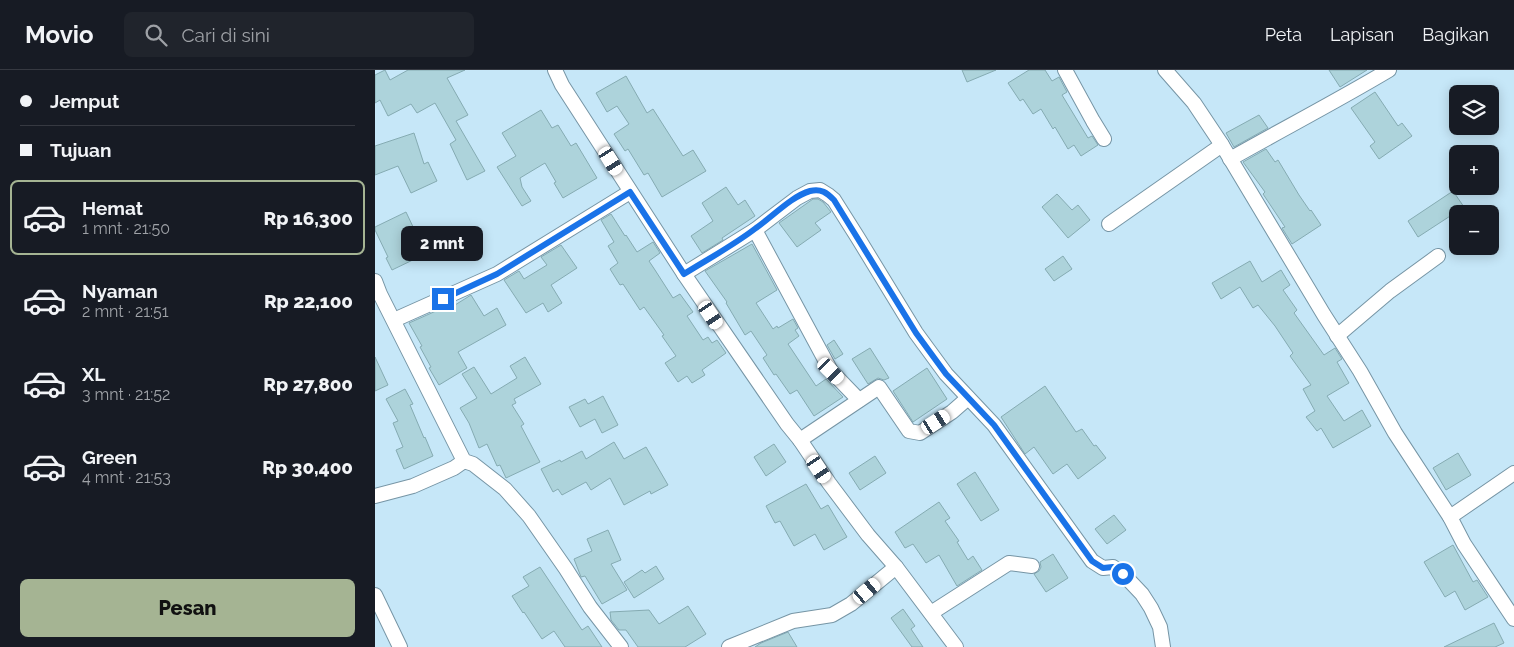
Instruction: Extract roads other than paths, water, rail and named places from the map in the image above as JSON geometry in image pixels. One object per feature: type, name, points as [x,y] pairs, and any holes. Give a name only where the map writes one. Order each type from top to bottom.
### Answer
[{"type":"street","points":[[555,70],[630,192],[787,424],[868,535],[896,567],[956,647]]},
{"type":"street","points":[[1065,70],[1104,139]]},
{"type":"street","points":[[1165,70],[1194,102],[1222,145],[1360,371],[1395,434],[1514,619]]},
{"type":"street","points":[[1230,160],[1292,124],[1337,102],[1389,70]]},
{"type":"street","points":[[1109,224],[1222,145]]},
{"type":"street","points":[[684,274],[755,230],[797,198],[810,191],[820,190],[828,195],[834,200],[916,333],[946,374],[994,425],[1092,561],[1103,568],[1113,567],[1123,574],[1142,594],[1160,627],[1163,647]]},
{"type":"street","points":[[394,320],[497,274],[630,192]]},
{"type":"street","points":[[755,230],[831,371],[859,400]]},
{"type":"street","points":[[1337,336],[1390,292],[1438,256]]},
{"type":"street","points":[[375,281],[464,461],[473,464],[505,489],[529,516],[590,607],[621,647]]},
{"type":"street","points":[[800,440],[879,387],[909,431],[916,433],[920,433],[952,412],[968,398]]},
{"type":"street","points":[[375,496],[413,486],[454,468],[464,461]]},
{"type":"street","points":[[1450,517],[1514,473]]},
{"type":"street","points":[[931,613],[1009,563],[1032,566]]},
{"type":"street","points":[[729,647],[793,622],[833,615],[851,604],[896,567]]},
{"type":"street","points":[[375,595],[400,647]]}]
